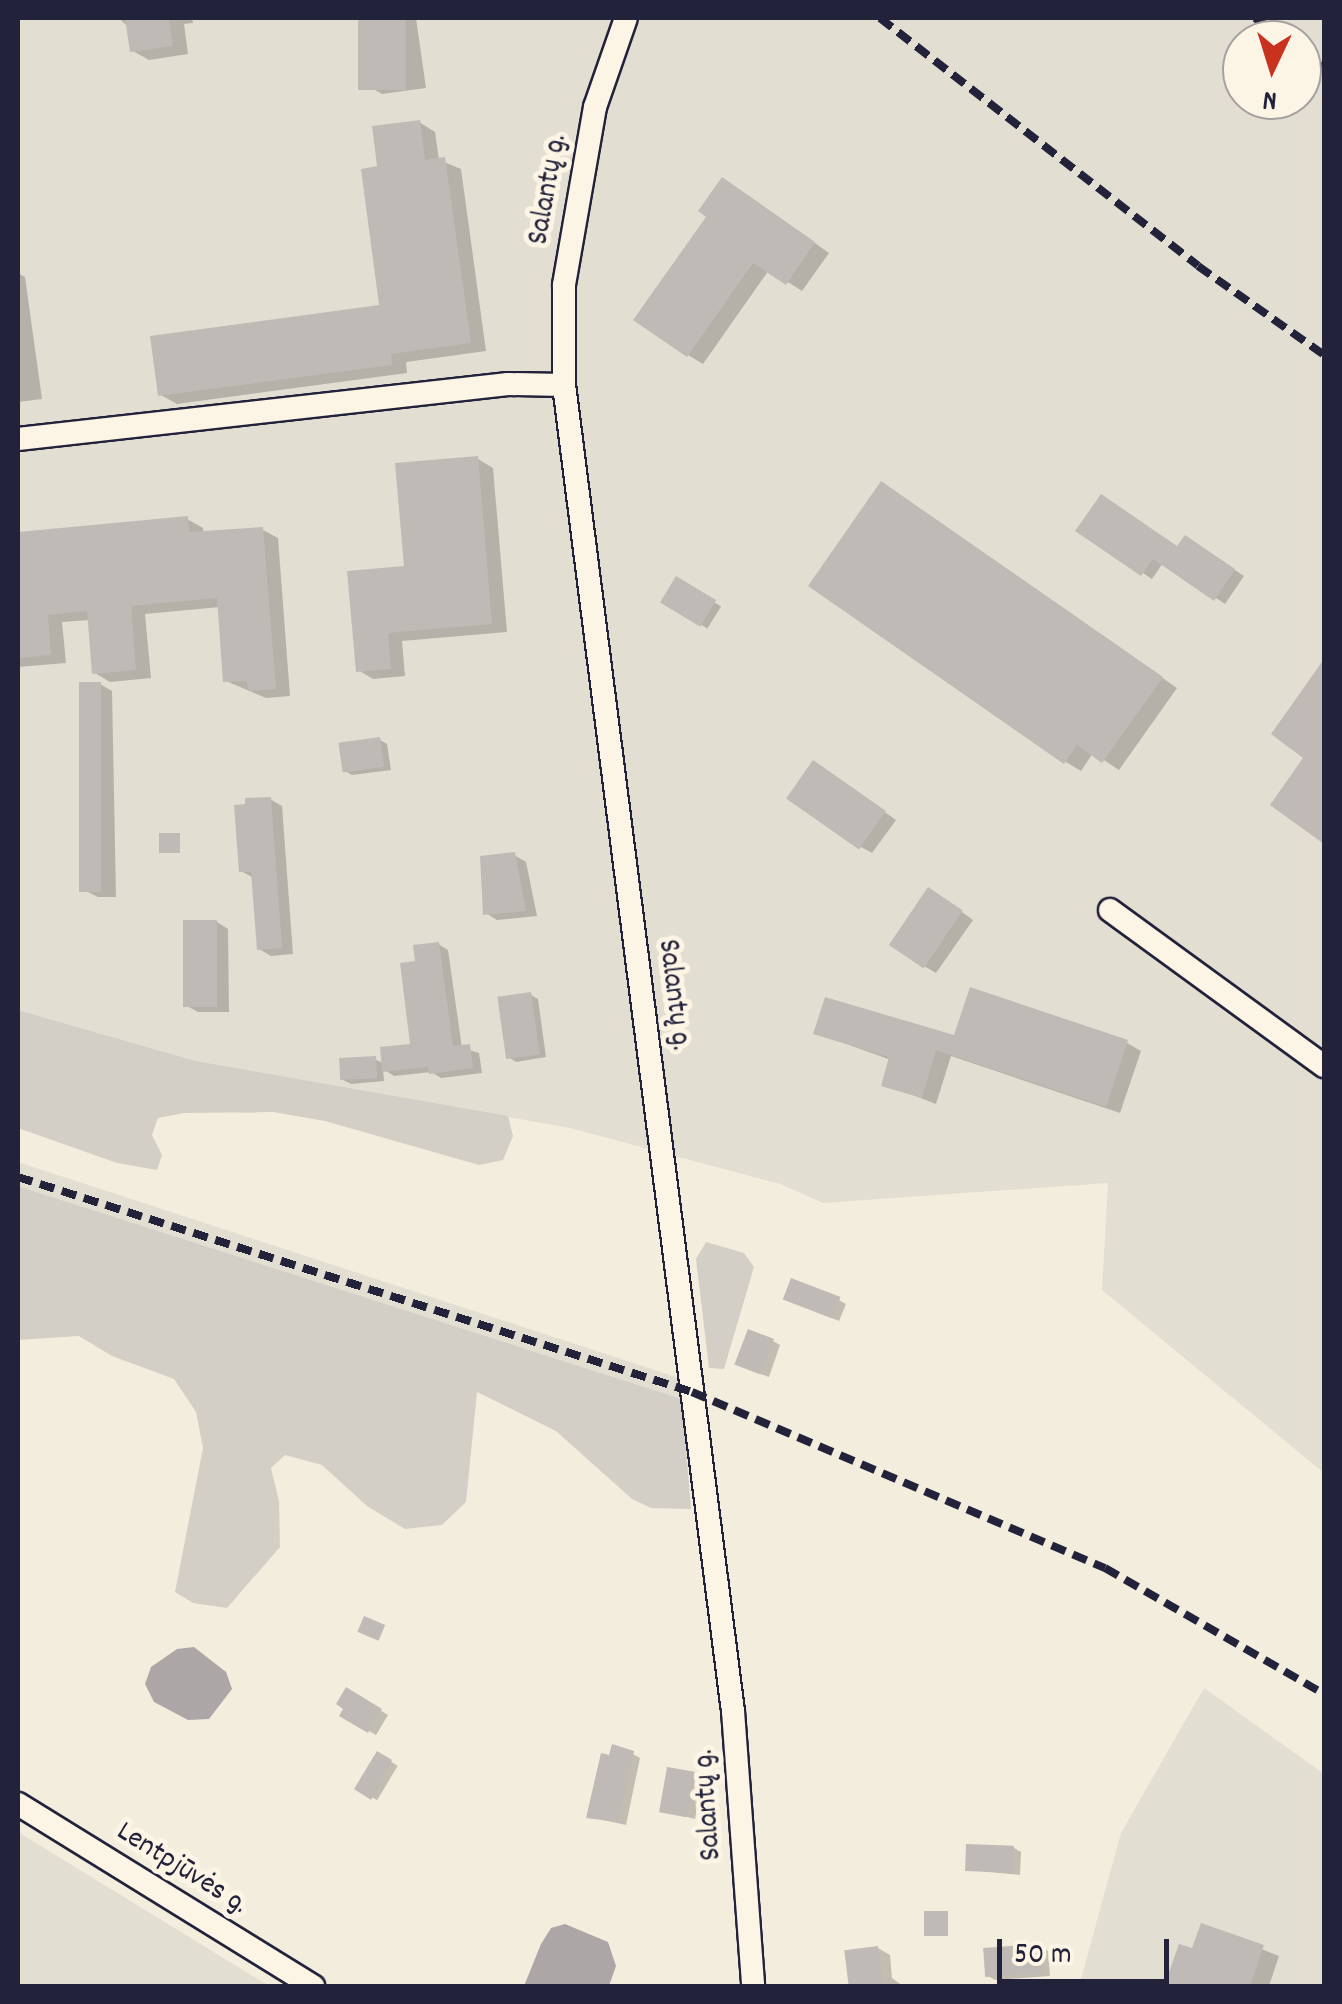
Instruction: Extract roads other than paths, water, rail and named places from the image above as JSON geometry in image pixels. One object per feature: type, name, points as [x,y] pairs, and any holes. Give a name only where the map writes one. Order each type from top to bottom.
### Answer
[{"type":"street","name":"Salantų g.","points":[[626,18],[595,107],[567,267],[564,385],[734,1712],[752,1986]]},
{"type":"street","points":[[18,439],[508,384],[564,385]]},
{"type":"street","points":[[1110,910],[1324,1066]]},
{"type":"street","name":"Lentpjūvės g.","points":[[18,1804],[313,1986]]},
{"type":"railway","points":[[880,18],[1198,266],[1324,355]]},
{"type":"railway","points":[[18,1177],[692,1392],[1105,1568],[1324,1694]]}]
